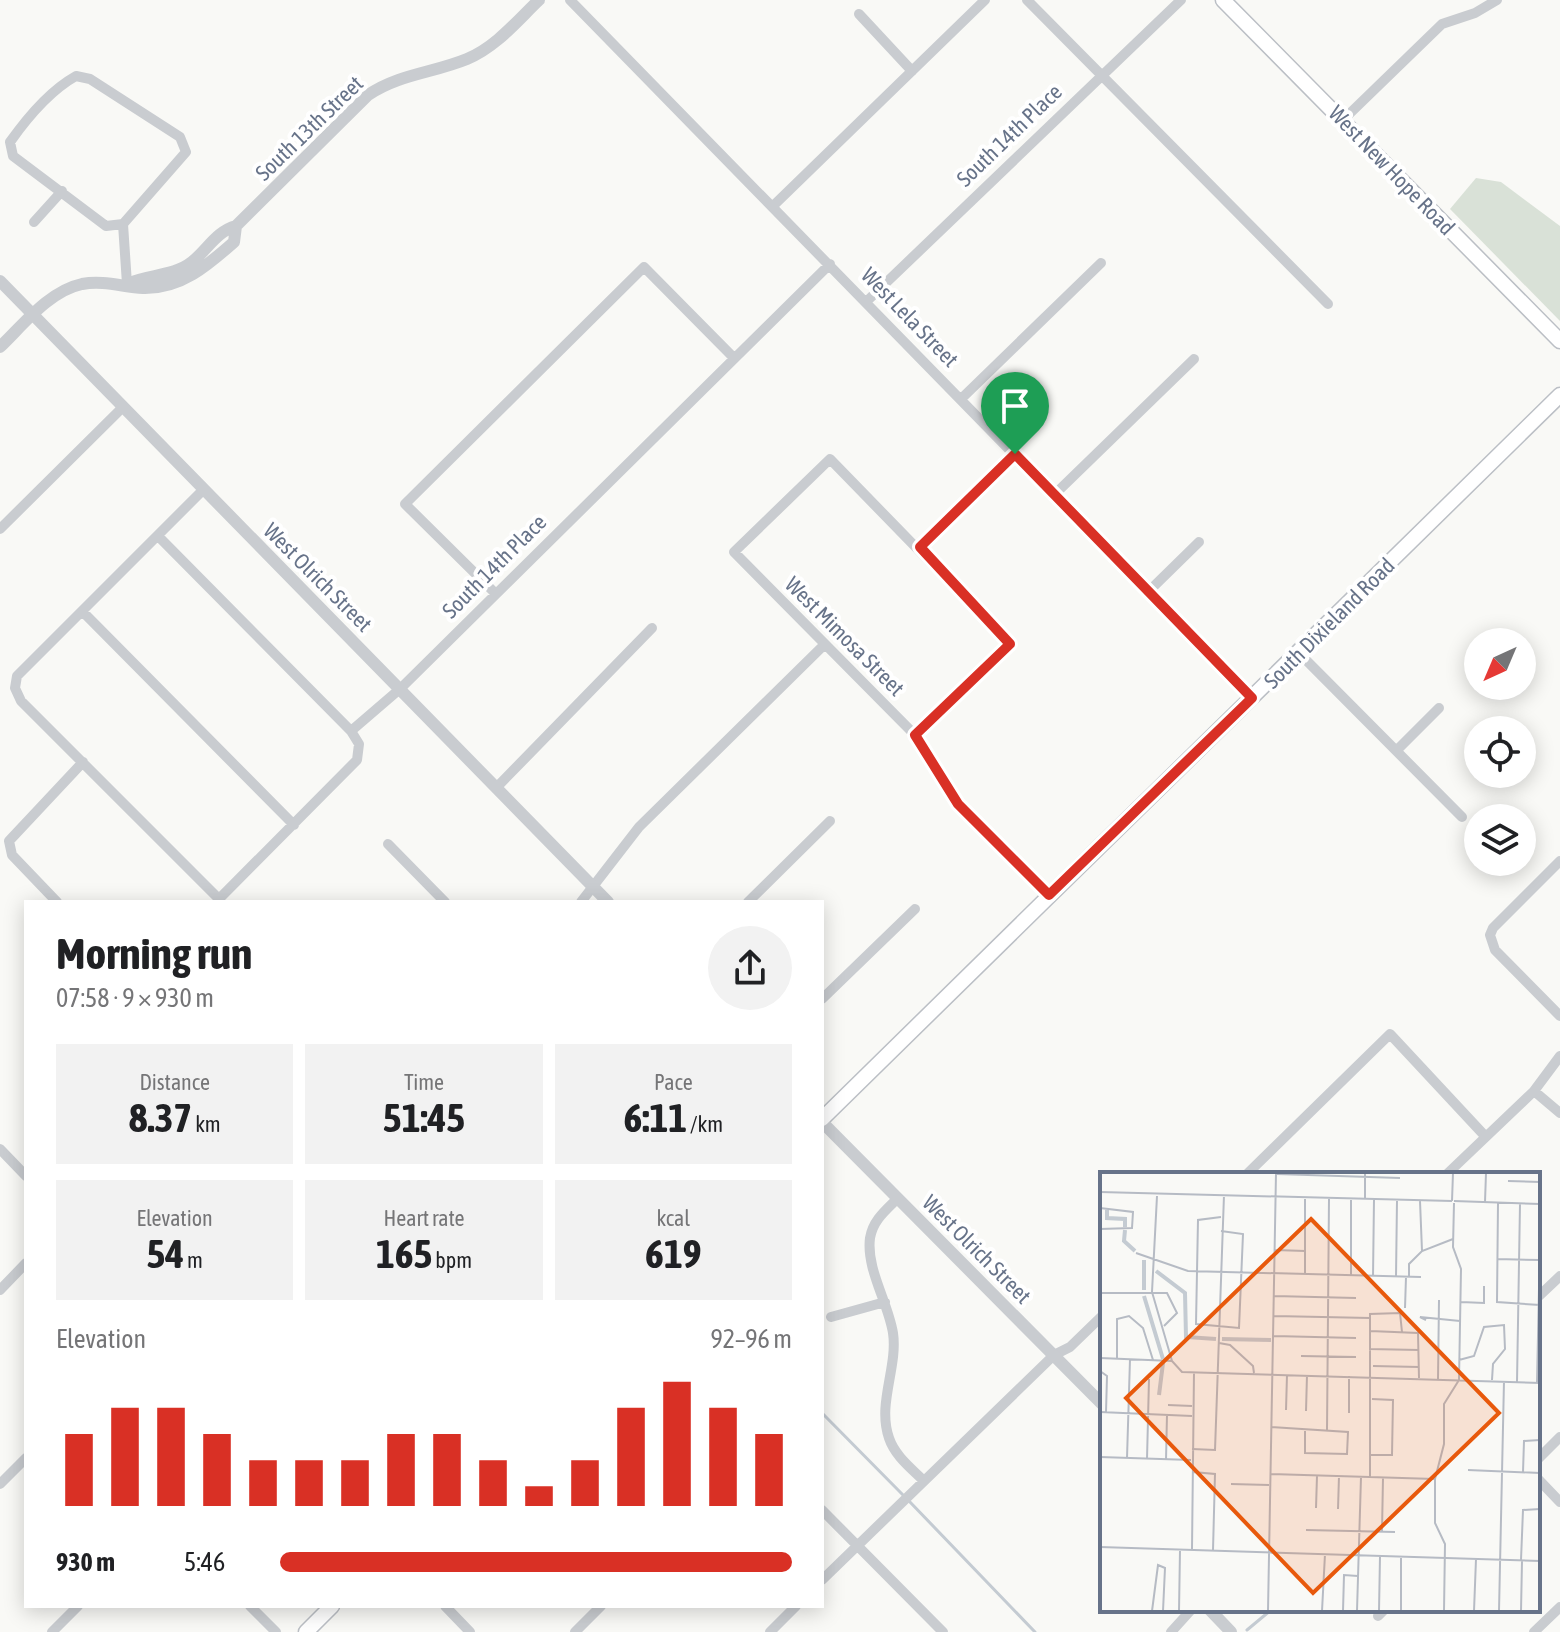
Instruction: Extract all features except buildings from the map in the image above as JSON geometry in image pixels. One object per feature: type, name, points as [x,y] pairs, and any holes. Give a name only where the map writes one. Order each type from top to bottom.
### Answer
[{"type":"main road","name":"West New Hope Road","points":[[1223,0],[1560,341]]},
{"type":"main road","name":"South Dixieland Road","points":[[824,1118],[1560,395]]},
{"type":"main road","points":[[306,1632],[330,1608]]},
{"type":"street","name":"South 13th Street","points":[[0,347],[61,292],[81,284],[127,284],[142,288],[170,285],[203,270],[234,242],[236,226],[368,95],[387,82],[468,58],[485,49],[539,0]]},
{"type":"street","name":"West Lela Street","points":[[570,0],[1252,698]]},
{"type":"street","points":[[773,206],[985,0]]},
{"type":"street","points":[[1027,0],[1328,304]]},
{"type":"street","name":"South 14th Place","points":[[867,301],[1181,0]]},
{"type":"street","points":[[1343,120],[1442,24],[1475,13],[1497,0]]},
{"type":"street","points":[[859,14],[912,71]]},
{"type":"street","points":[[76,76],[90,79],[180,137],[186,152],[123,224],[106,226],[13,156],[10,142],[19,130],[63,83],[76,76]]},
{"type":"street","points":[[34,222],[62,191]]},
{"type":"street","points":[[123,224],[127,284]]},
{"type":"street","points":[[961,399],[1101,263]]},
{"type":"street","name":"South 14th Place","points":[[351,731],[401,688],[830,264]]},
{"type":"street","points":[[495,593],[405,504],[644,267],[733,357]]},
{"type":"street","name":"West Olrich Street","points":[[0,281],[606,900]]},
{"type":"street","points":[[1055,494],[1194,359]]},
{"type":"street","points":[[0,529],[123,407]]},
{"type":"street","points":[[915,735],[1010,644],[920,547],[1015,454]]},
{"type":"street","name":"West Mimosa Street","points":[[920,547],[830,459],[734,552],[915,735],[958,804],[1049,895]]},
{"type":"street","points":[[158,536],[351,731],[359,744],[357,760],[217,900],[21,701],[15,688],[17,676],[204,489]]},
{"type":"street","points":[[1149,591],[1199,542]]},
{"type":"street","points":[[82,611],[294,825]]},
{"type":"street","points":[[496,788],[652,628]]},
{"type":"street","points":[[583,900],[639,827],[825,644]]},
{"type":"street","points":[[1299,653],[1462,817]]},
{"type":"street","points":[[1397,750],[1439,708]]},
{"type":"street","points":[[55,900],[12,855],[10,838],[83,762]]},
{"type":"street","points":[[750,900],[830,821]]},
{"type":"street","points":[[388,844],[443,900]]},
{"type":"street","points":[[1560,861],[1493,928],[1490,935],[1495,950],[1560,1016]]},
{"type":"street","points":[[824,997],[915,909]]},
{"type":"street","points":[[1249,1172],[1390,1034],[1485,1136]]},
{"type":"street","points":[[1449,1172],[1534,1091],[1560,1056]]},
{"type":"street","points":[[1534,1091],[1560,1113]]},
{"type":"street","name":"West Olrich Street","points":[[824,1122],[1100,1402]]},
{"type":"street","points":[[0,1149],[24,1174]]},
{"type":"street","points":[[898,1198],[877,1218],[871,1235],[870,1253],[893,1334],[886,1426],[897,1453],[924,1481]]},
{"type":"street","points":[[0,1290],[24,1265]]},
{"type":"street","points":[[1540,1295],[1560,1276]]},
{"type":"street","points":[[831,1317],[885,1302]]},
{"type":"street","points":[[824,1578],[1054,1355],[1070,1347],[1100,1318]]},
{"type":"street","points":[[1540,1457],[1560,1437]]},
{"type":"street","points":[[0,1484],[24,1460]]},
{"type":"street","points":[[1540,1481],[1560,1502]]},
{"type":"street","points":[[824,1512],[943,1632]]},
{"type":"street","points":[[1534,1632],[1560,1607]]},
{"type":"street","points":[[52,1632],[76,1608]]},
{"type":"street","points":[[252,1608],[276,1632]]},
{"type":"street","points":[[447,1608],[470,1632]]},
{"type":"street","points":[[575,1632],[599,1608]]},
{"type":"street","points":[[770,1632],[794,1608]]},
{"type":"street","points":[[1171,1632],[1189,1612]]},
{"type":"street","points":[[1212,1612],[1231,1632]]},
{"type":"shaded area","points":[[1476,178],[1501,182],[1560,226],[1560,321],[1450,209]]},
{"type":"waterway","points":[[824,1415],[904,1496]]},
{"type":"waterway","points":[[909,1501],[1035,1632]]},
{"type":"waterway","points":[[1247,1630],[1269,1612]]},
{"type":"route","points":[[1015,454],[1252,698],[1049,895],[958,804],[915,735],[1010,644],[920,547],[1015,454]]}]
